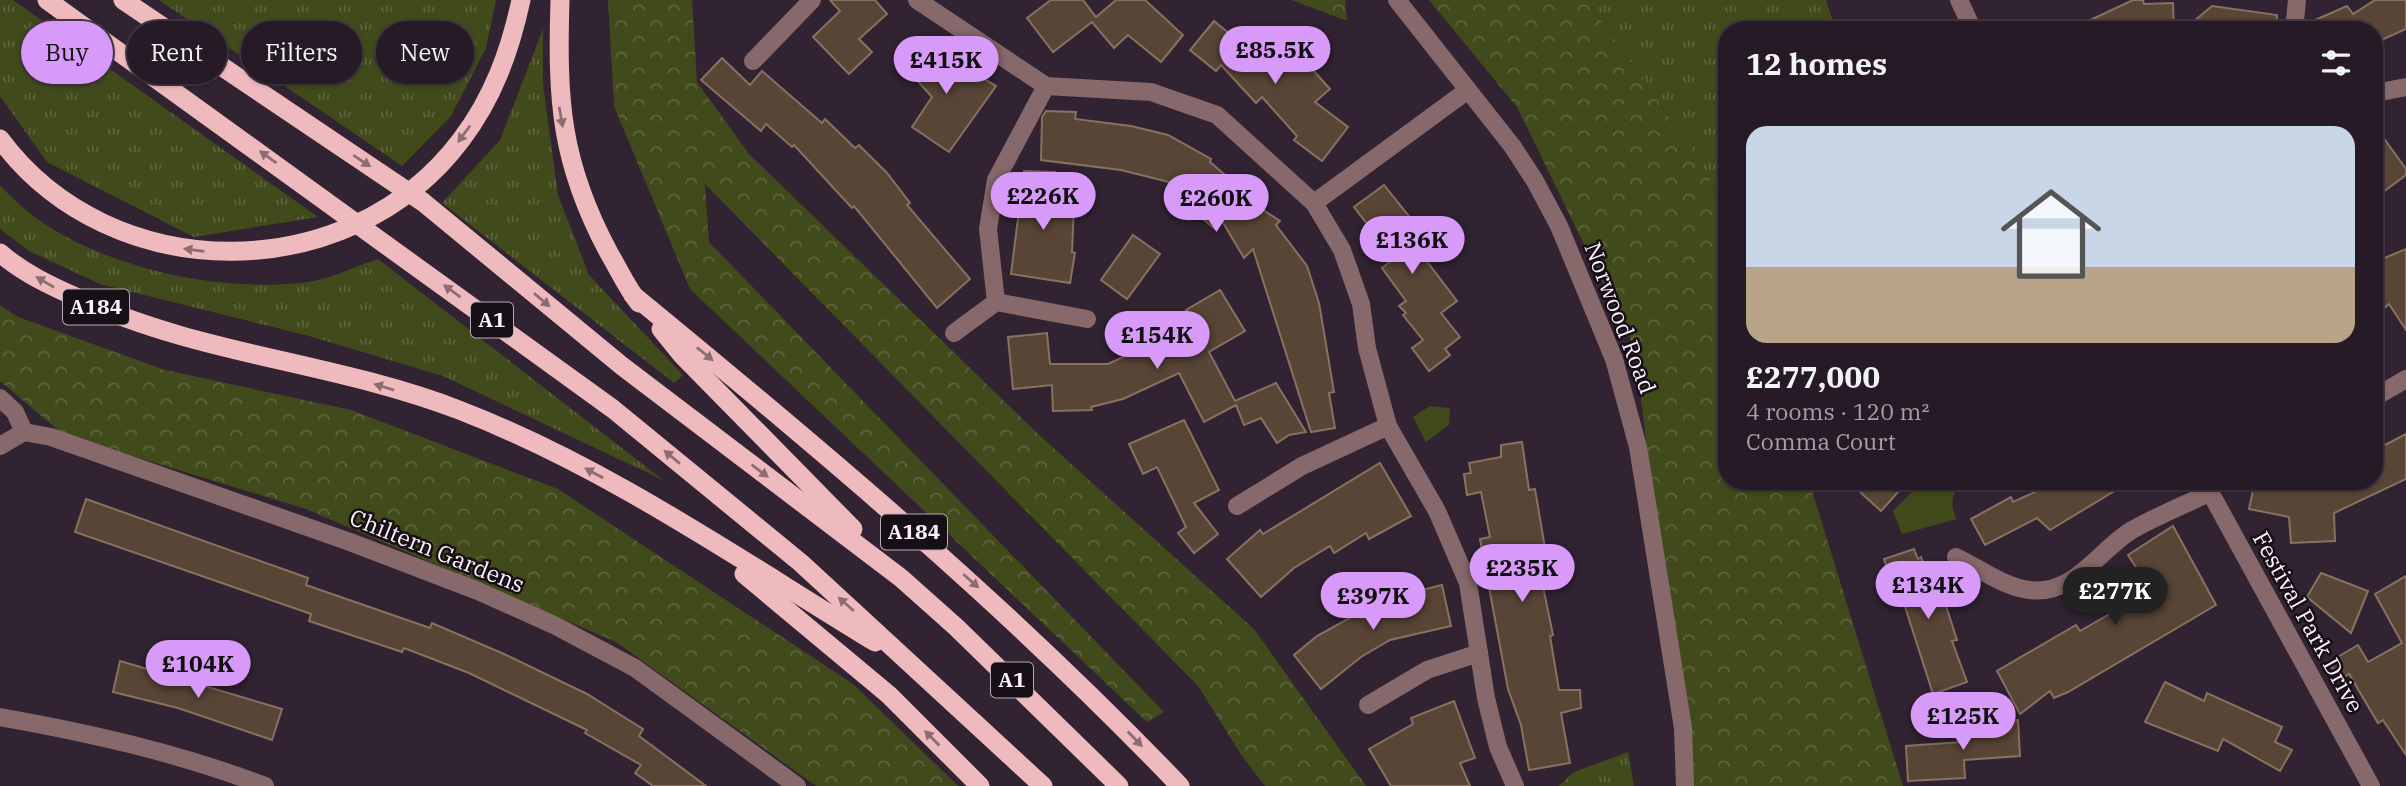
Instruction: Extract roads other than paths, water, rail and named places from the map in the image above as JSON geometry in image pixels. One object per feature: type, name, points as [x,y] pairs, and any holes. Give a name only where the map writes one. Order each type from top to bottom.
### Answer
[{"type":"highway","name":"A1","points":[[47,0],[614,409],[801,563],[1043,786]]},
{"type":"highway","name":"A1","points":[[123,0],[423,202],[622,366],[901,578]]},
{"type":"highway","points":[[0,139],[17,162],[50,192],[88,217],[129,235],[172,247],[217,252],[262,251],[300,244],[337,233],[372,216],[404,195],[434,170],[459,142],[481,110],[499,76],[521,0]]},
{"type":"highway","name":"A1","points":[[559,0],[559,111],[572,168],[590,217],[633,295],[682,355],[901,578],[956,627],[1119,786]]},
{"type":"highway","name":"A184","points":[[0,253],[48,285],[136,322],[365,381],[456,409],[553,451],[621,487],[915,666]]},
{"type":"highway","name":"A184","points":[[633,295],[839,465],[984,593],[1096,699],[1180,786]]},
{"type":"highway","name":"A184","points":[[695,532],[889,695],[980,786]]},
{"type":"street","points":[[753,61],[812,0]]},
{"type":"street","points":[[917,0],[1046,86],[1152,92],[1217,115],[1314,203],[1342,250],[1360,304],[1367,348],[1388,426],[1454,545],[1468,583],[1498,747],[1515,786]]},
{"type":"street","name":"Norwood Road","points":[[1397,0],[1513,147],[1535,181],[1559,226],[1614,359],[1638,447],[1683,728],[1685,786]]},
{"type":"street","points":[[1959,0],[1969,21]]},
{"type":"street","points":[[2295,21],[2297,0]]},
{"type":"street","points":[[996,302],[988,229],[996,180],[1046,86]]},
{"type":"street","points":[[2383,91],[2406,87]]},
{"type":"street","points":[[1314,203],[1468,90]]},
{"type":"street","points":[[954,332],[996,302],[1087,318]]},
{"type":"street","points":[[2383,392],[2406,379]]},
{"type":"street","points":[[0,398],[15,412],[24,432],[0,446]]},
{"type":"street","points":[[1237,506],[1301,466],[1388,426]]},
{"type":"street","name":"Chiltern Gardens","points":[[24,432],[51,437],[350,542],[478,591],[556,626],[635,668],[797,786]]},
{"type":"street","points":[[1956,557],[2017,586],[2029,590],[2050,589],[2084,571],[2133,530],[2201,490]]},
{"type":"street","name":"Festival Park Drive","points":[[2208,490],[2371,786]]},
{"type":"street","points":[[1368,705],[1427,670],[1479,653]]},
{"type":"street","points":[[0,717],[152,749],[216,767],[265,786]]}]
